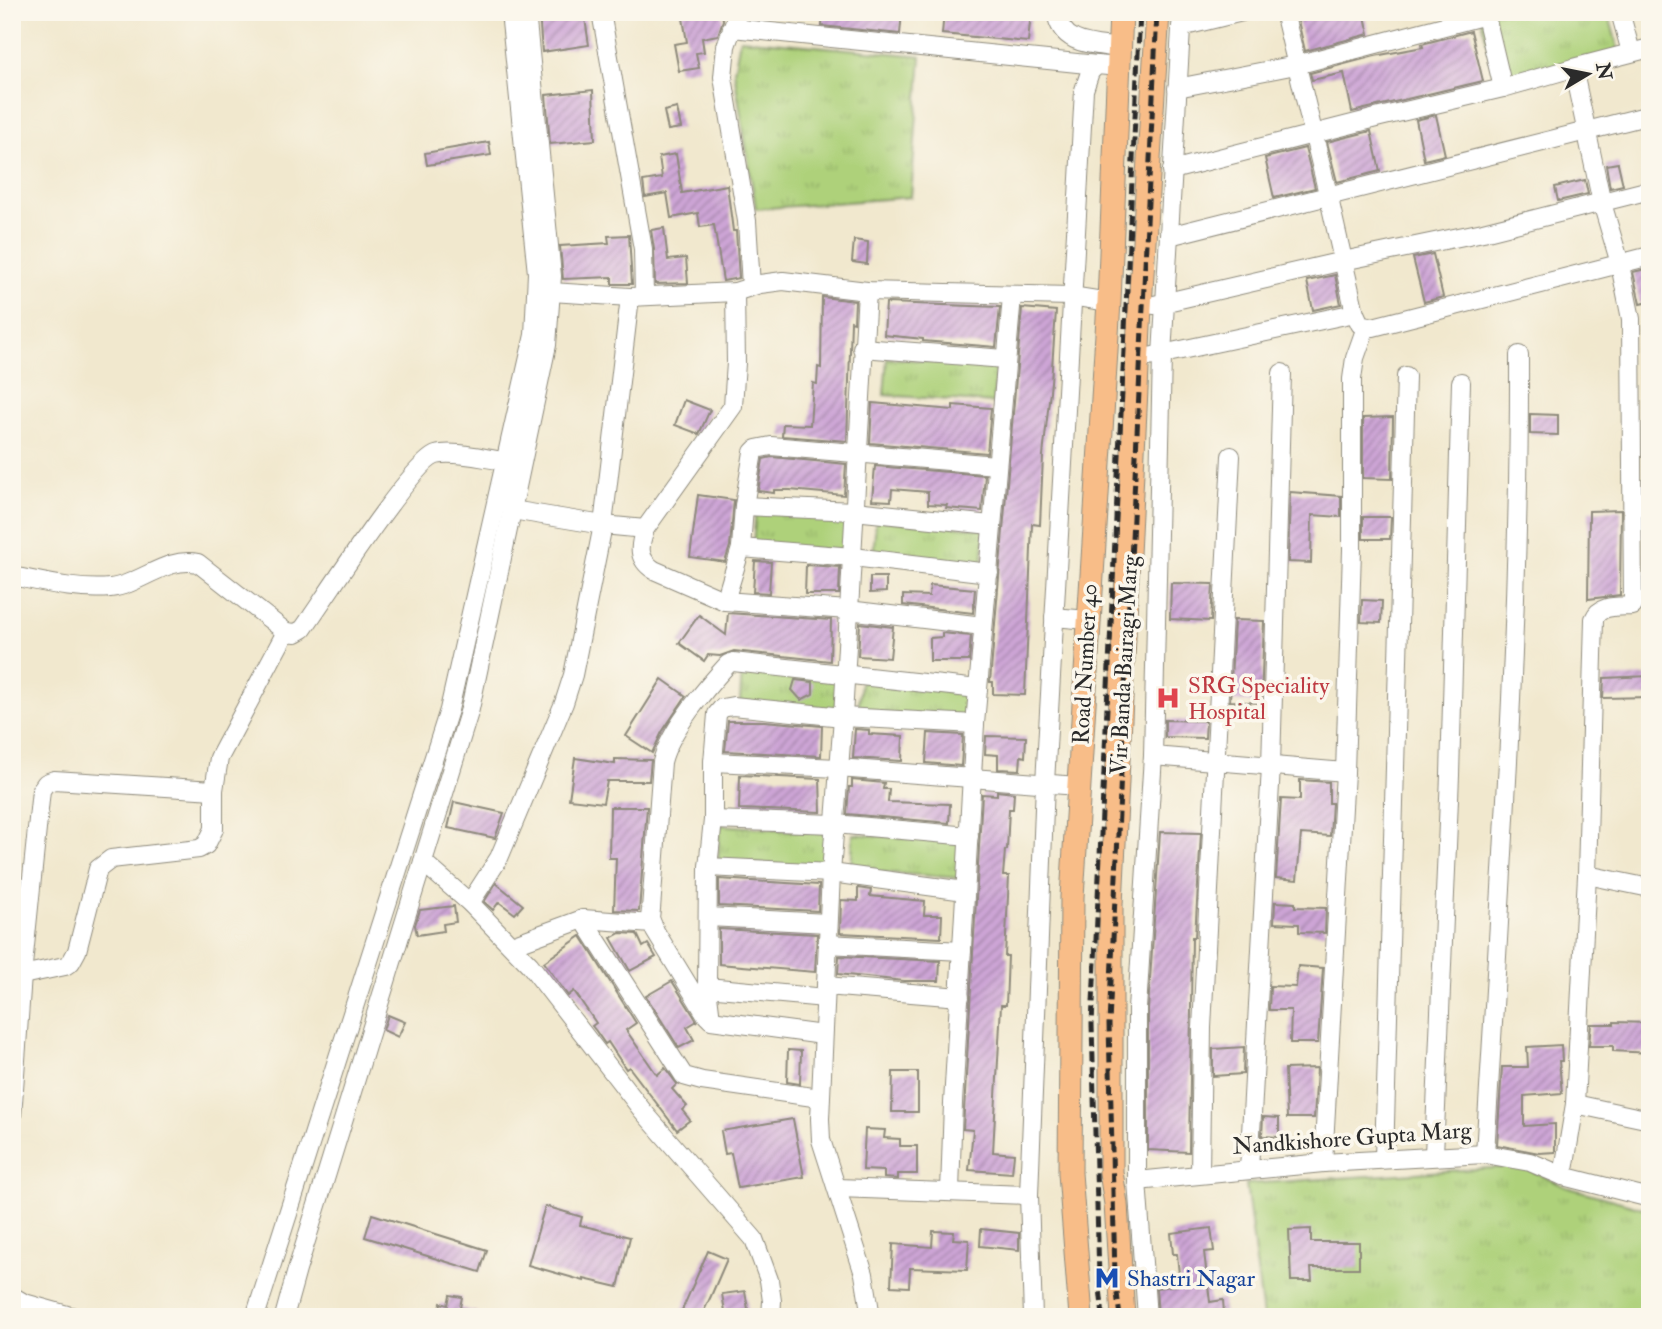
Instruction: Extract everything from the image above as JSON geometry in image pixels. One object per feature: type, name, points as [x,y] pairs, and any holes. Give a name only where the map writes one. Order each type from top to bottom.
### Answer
[{"type":"main road","name":"Road Number 40","points":[[1081,1317],[1070,1173],[1072,897],[1109,302],[1112,60],[1121,12]]},
{"type":"main road","name":"Vir Banda Bairagi Marg","points":[[1123,1317],[1116,1204],[1111,1172],[1111,905],[1151,357],[1140,307],[1158,12]]},
{"type":"street","points":[[255,1317],[449,710],[534,335],[537,273],[510,12]]},
{"type":"street","points":[[284,1317],[470,709],[547,345],[552,276],[526,12]]},
{"type":"street","points":[[470,903],[499,858],[564,703],[580,645],[603,525],[637,297],[643,249],[601,12]]},
{"type":"street","points":[[1056,12],[1060,28],[1067,35],[1112,60]]},
{"type":"street","points":[[1147,1317],[1137,1181],[1137,1009],[1153,756],[1151,357],[1165,303],[1181,20],[1242,12]]},
{"type":"street","points":[[1284,12],[1354,313],[1360,324],[1366,327],[1650,256]]},
{"type":"street","points":[[1620,12],[1631,52]]},
{"type":"street","points":[[1177,88],[1296,65],[1486,14],[1503,88]]},
{"type":"street","points":[[983,626],[848,610],[725,601],[648,566],[639,553],[645,529],[733,405],[747,221],[723,78],[726,46],[735,20],[1112,60]]},
{"type":"street","points":[[1172,170],[1503,88],[1650,48]]},
{"type":"street","points":[[1033,1317],[1030,1195],[1045,783],[1071,296],[1084,90],[1086,80],[1112,60]]},
{"type":"street","points":[[1563,1176],[1575,1104],[1587,875],[1594,618],[1602,609],[1641,605],[1631,318],[1602,204],[1573,68]]},
{"type":"street","points":[[1169,236],[1650,115]]},
{"type":"street","points":[[1140,307],[1483,232],[1650,190]]},
{"type":"street","points":[[551,292],[637,297],[743,289],[783,281],[867,291],[1071,296],[1109,302]]},
{"type":"street","points":[[867,291],[853,557],[828,923],[820,1098],[821,1140],[864,1274],[871,1317]]},
{"type":"street","points":[[950,1191],[975,724],[1012,296]]},
{"type":"street","points":[[1151,357],[1354,313]]},
{"type":"street","points":[[1323,1163],[1345,772],[1352,550],[1352,379],[1355,358],[1366,327]]},
{"type":"street","points":[[862,348],[1005,359]]},
{"type":"street","points":[[1485,1154],[1513,706],[1520,473],[1519,355]]},
{"type":"street","points":[[1249,1170],[1271,766],[1282,373]]},
{"type":"street","points":[[1384,1159],[1406,376]]},
{"type":"street","points":[[1434,1155],[1450,762],[1461,382]]},
{"type":"street","points":[[725,601],[741,548],[744,506],[753,452],[756,449],[771,446],[996,466]]},
{"type":"street","points":[[12,576],[49,583],[113,588],[177,562],[189,561],[198,563],[286,632],[296,633],[303,629],[371,530],[432,456],[444,453],[505,461]]},
{"type":"street","points":[[1200,1174],[1202,1027],[1231,456]]},
{"type":"street","points":[[744,506],[854,511],[991,525]]},
{"type":"street","points":[[512,510],[645,529]]},
{"type":"street","points":[[741,548],[853,557],[989,573]]},
{"type":"street","points":[[1054,617],[1088,621]]},
{"type":"street","points":[[22,975],[65,966],[71,962],[77,951],[98,869],[104,863],[111,859],[199,849],[206,845],[214,829],[216,766],[286,632]]},
{"type":"street","points":[[823,1035],[711,1020],[706,1016],[652,924],[662,762],[668,744],[698,700],[728,664],[733,662],[978,689]]},
{"type":"street","points":[[711,1020],[707,987],[708,867],[713,820],[713,762],[717,714],[722,709],[747,707],[843,717],[975,724]]},
{"type":"street","points":[[1153,756],[1345,772]]},
{"type":"street","points":[[713,762],[838,768],[1078,786]]},
{"type":"street","points":[[12,1117],[22,975],[41,790],[46,783],[54,780],[214,790]]},
{"type":"street","points":[[713,820],[835,824],[969,836]]},
{"type":"street","points":[[423,862],[512,945],[642,1110],[754,1239],[769,1280],[771,1317]]},
{"type":"street","points":[[708,867],[831,873],[965,891]]},
{"type":"street","points":[[1587,875],[1650,888]]},
{"type":"street","points":[[708,917],[828,923]]},
{"type":"street","points":[[512,945],[583,919],[652,924]]},
{"type":"street","points":[[583,919],[684,1076],[820,1098]]},
{"type":"street","points":[[827,944],[962,951]]},
{"type":"street","points":[[707,987],[960,997]]},
{"type":"street","points":[[1111,1008],[1137,1009]]},
{"type":"street","points":[[1575,1104],[1650,1120]]},
{"type":"street","name":"Nandkishore Gupta Marg","points":[[1137,1181],[1323,1163],[1485,1154],[1530,1162],[1563,1176],[1650,1198]]},
{"type":"street","points":[[838,1188],[1030,1195]]},
{"type":"street","points":[[12,1296],[24,1303],[74,1317]]},
{"type":"green space","points":[[1480,12],[1608,12],[1619,52],[1495,79]]},
{"type":"green space","points":[[740,39],[921,56],[911,197],[756,209],[734,71]]},
{"type":"green space","points":[[887,358],[996,366],[993,403],[884,395]]},
{"type":"green space","points":[[756,509],[851,516],[849,552],[753,545]]},
{"type":"green space","points":[[876,520],[985,529],[982,565],[873,557]]},
{"type":"green space","points":[[742,669],[838,676],[836,709],[740,702]]},
{"type":"green space","points":[[861,681],[969,692],[967,719],[858,713]]},
{"type":"green space","points":[[720,825],[829,833],[827,869],[718,861]]},
{"type":"green space","points":[[853,834],[962,842],[959,878],[851,870]]},
{"type":"green space","points":[[1522,1166],[1566,1187],[1650,1210],[1650,1317],[1263,1317],[1246,1184]]},
{"type":"building","points":[[539,12],[584,12],[589,45],[542,52]]},
{"type":"building","points":[[682,12],[722,12],[723,20],[718,35],[702,38],[704,52],[696,53],[699,68],[679,71],[674,44],[687,42]]},
{"type":"building","points":[[823,12],[902,12],[900,34],[822,26]]},
{"type":"building","points":[[944,12],[1031,12],[1028,42],[942,34]]},
{"type":"building","points":[[1296,12],[1364,12],[1369,34],[1305,51]]},
{"type":"building","points":[[1471,31],[1483,81],[1352,112],[1344,73],[1312,80],[1310,73],[1423,47],[1422,44]]},
{"type":"building","points":[[593,90],[595,140],[550,144],[546,95]]},
{"type":"building","points":[[677,108],[681,128],[668,130],[664,111]]},
{"type":"building","points":[[1436,115],[1445,155],[1424,160],[1416,120]]},
{"type":"building","points":[[1371,131],[1380,171],[1337,182],[1327,142]]},
{"type":"building","points":[[489,142],[491,155],[427,165],[425,153]]},
{"type":"building","points":[[1305,148],[1315,188],[1274,198],[1265,158]]},
{"type":"building","points":[[676,154],[682,193],[727,185],[733,231],[736,231],[739,278],[723,281],[714,225],[700,227],[698,213],[671,218],[667,193],[645,197],[643,181],[662,178],[659,157]]},
{"type":"building","points":[[1618,163],[1623,185],[1610,188],[1606,165]]},
{"type":"building","points":[[1585,180],[1588,194],[1558,201],[1555,187]]},
{"type":"building","points":[[664,228],[668,260],[686,258],[688,283],[655,284],[651,230]]},
{"type":"building","points":[[629,235],[632,284],[612,284],[612,277],[563,279],[560,246],[609,243],[608,236]]},
{"type":"building","points":[[854,240],[868,242],[867,264],[852,262]]},
{"type":"building","points":[[1433,254],[1443,297],[1424,302],[1413,258]]},
{"type":"building","points":[[1650,268],[1650,302],[1640,304],[1633,272]]},
{"type":"building","points":[[1335,275],[1341,304],[1313,310],[1307,281]]},
{"type":"building","points":[[822,297],[855,301],[854,322],[851,321],[847,441],[782,436],[783,424],[810,425],[813,383],[817,384],[818,367],[821,368]]},
{"type":"building","points":[[886,303],[1000,307],[996,347],[884,335]]},
{"type":"building","points":[[1022,308],[1056,311],[1051,382],[1043,456],[1040,525],[1032,524],[1025,695],[993,694],[993,682],[990,682]]},
{"type":"building","points":[[684,400],[710,410],[699,434],[675,425]]},
{"type":"building","points":[[872,403],[953,410],[953,405],[991,408],[987,453],[870,443]]},
{"type":"building","points":[[1530,414],[1558,415],[1558,435],[1530,434]]},
{"type":"building","points":[[1393,417],[1392,479],[1363,478],[1363,418]]},
{"type":"building","points":[[772,457],[846,464],[844,495],[790,490],[774,490],[774,493],[758,491],[763,459]]},
{"type":"building","points":[[875,466],[985,475],[982,511],[928,504],[928,492],[892,489],[891,501],[872,500]]},
{"type":"building","points":[[1290,492],[1341,496],[1341,517],[1312,515],[1311,563],[1288,562]]},
{"type":"building","points":[[698,495],[734,500],[730,546],[725,562],[690,557]]},
{"type":"building","points":[[1621,510],[1620,595],[1588,599],[1589,511]]},
{"type":"building","points":[[1363,517],[1391,517],[1390,539],[1363,539]]},
{"type":"building","points":[[755,561],[771,562],[769,593],[753,592]]},
{"type":"building","points":[[806,565],[840,567],[839,594],[805,594]]},
{"type":"building","points":[[870,577],[886,577],[886,592],[870,593]]},
{"type":"building","points":[[1171,583],[1213,584],[1211,621],[1170,619]]},
{"type":"building","points":[[930,585],[975,589],[973,613],[903,605],[903,595],[929,596]]},
{"type":"building","points":[[1362,600],[1382,601],[1381,623],[1361,622]]},
{"type":"building","points":[[728,613],[831,620],[830,661],[734,651],[720,656],[708,655],[704,661],[679,643],[699,615],[726,635]]},
{"type":"building","points":[[1234,620],[1264,621],[1261,703],[1230,701]]},
{"type":"building","points":[[860,623],[893,627],[890,658],[858,656]]},
{"type":"building","points":[[942,633],[971,636],[969,661],[930,661],[930,638],[942,637]]},
{"type":"building","points":[[1650,676],[1650,697],[1603,698],[1604,678]]},
{"type":"building","points":[[662,679],[686,696],[662,732],[652,753],[626,736]]},
{"type":"building","points":[[795,680],[813,682],[813,694],[801,700],[792,690]]},
{"type":"building","points":[[1165,720],[1206,721],[1205,738],[1165,737]]},
{"type":"building","points":[[728,721],[822,726],[821,756],[725,751]]},
{"type":"building","points":[[855,729],[869,730],[869,734],[903,736],[902,761],[853,758]]},
{"type":"building","points":[[928,733],[963,735],[961,766],[926,763]]},
{"type":"building","points":[[986,736],[1026,737],[1025,757],[1021,756],[1020,770],[998,769],[998,755],[985,754]]},
{"type":"building","points":[[575,758],[615,764],[615,759],[651,760],[649,781],[607,781],[603,803],[569,799]]},
{"type":"building","points":[[740,775],[820,779],[821,812],[739,809]]},
{"type":"building","points":[[852,780],[884,783],[883,789],[889,789],[888,802],[950,804],[949,823],[847,814]]},
{"type":"building","points":[[1300,780],[1329,782],[1329,803],[1332,803],[1330,836],[1301,834],[1297,880],[1276,878],[1281,799],[1300,800]]},
{"type":"building","points":[[997,791],[1014,793],[1013,809],[1009,809],[1003,876],[1009,876],[1005,956],[1008,956],[1006,1005],[1001,1005],[993,1152],[1014,1154],[1012,1173],[969,1170],[973,1130],[963,1129],[982,794],[997,795]]},
{"type":"building","points":[[454,802],[504,813],[495,838],[448,828]]},
{"type":"building","points":[[610,807],[647,807],[639,911],[614,910],[616,858],[609,858]]},
{"type":"building","points":[[1160,832],[1201,833],[1195,937],[1192,937],[1189,1152],[1148,1150],[1148,1009]]},
{"type":"building","points":[[719,879],[819,885],[818,911],[719,906]]},
{"type":"building","points":[[496,883],[523,905],[515,914],[499,902],[493,910],[484,902]]},
{"type":"building","points":[[858,888],[871,890],[870,896],[925,901],[924,915],[942,915],[941,938],[840,933],[841,900],[858,901]]},
{"type":"building","points":[[1275,902],[1295,903],[1295,907],[1326,908],[1325,933],[1299,932],[1299,924],[1274,923]]},
{"type":"building","points":[[454,906],[456,922],[443,924],[444,931],[417,935],[415,925],[420,910]]},
{"type":"building","points":[[719,929],[817,934],[815,972],[719,964]]},
{"type":"building","points":[[620,933],[637,934],[643,947],[648,944],[656,957],[630,971],[611,938]]},
{"type":"building","points":[[581,936],[636,1023],[626,1030],[657,1075],[665,1068],[677,1084],[672,1089],[687,1106],[682,1110],[690,1120],[677,1130],[629,1067],[626,1069],[608,1042],[605,1044],[592,1026],[596,1023],[574,991],[568,996],[544,962]]},
{"type":"building","points":[[839,956],[940,961],[939,981],[904,981],[838,974]]},
{"type":"building","points":[[1298,966],[1323,968],[1318,1043],[1290,1043],[1291,1010],[1269,1010],[1270,986],[1296,987]]},
{"type":"building","points":[[672,981],[697,1021],[687,1027],[694,1040],[679,1048],[646,996]]},
{"type":"building","points":[[388,1015],[405,1022],[398,1037],[383,1030]]},
{"type":"building","points":[[1650,1023],[1650,1053],[1613,1051],[1613,1046],[1589,1046],[1591,1024]]},
{"type":"building","points":[[1561,1045],[1562,1061],[1559,1061],[1562,1093],[1524,1096],[1524,1126],[1555,1124],[1555,1152],[1539,1153],[1497,1145],[1502,1067],[1528,1067],[1527,1047]]},
{"type":"building","points":[[1244,1047],[1243,1074],[1213,1076],[1213,1049]]},
{"type":"building","points":[[788,1050],[801,1051],[800,1084],[787,1082]]},
{"type":"building","points":[[1317,1068],[1314,1118],[1287,1118],[1285,1069]]},
{"type":"building","points":[[893,1072],[918,1072],[918,1112],[892,1112]]},
{"type":"building","points":[[1263,1117],[1279,1118],[1279,1137],[1262,1136]]},
{"type":"building","points":[[793,1119],[804,1177],[738,1188],[731,1153],[725,1154],[721,1131]]},
{"type":"building","points":[[865,1129],[885,1130],[884,1138],[900,1139],[900,1146],[917,1146],[917,1174],[898,1174],[898,1179],[884,1178],[884,1171],[863,1170]]},
{"type":"building","points":[[545,1206],[582,1217],[580,1225],[630,1237],[618,1287],[584,1281],[528,1265]]},
{"type":"building","points":[[372,1214],[487,1250],[480,1272],[365,1237]]},
{"type":"building","points":[[1211,1228],[1214,1251],[1204,1252],[1210,1302],[1223,1300],[1224,1313],[1219,1314],[1219,1317],[1158,1317],[1156,1288],[1180,1285],[1177,1254],[1173,1254],[1171,1233]]},
{"type":"building","points":[[981,1229],[1019,1233],[1019,1250],[980,1246]]},
{"type":"building","points":[[1311,1229],[1311,1242],[1359,1242],[1359,1268],[1311,1268],[1312,1281],[1291,1281],[1289,1230]]},
{"type":"building","points":[[933,1231],[954,1232],[953,1239],[969,1240],[967,1270],[910,1268],[909,1287],[891,1286],[893,1244],[932,1247]]},
{"type":"building","points":[[708,1251],[727,1259],[711,1296],[701,1317],[679,1317]]},
{"type":"building","points":[[745,1291],[749,1315],[726,1317],[722,1294]]},
{"type":"building","points":[[450,1295],[462,1297],[460,1308],[477,1312],[477,1317],[438,1317],[441,1303],[448,1305]]},
{"type":"railway","points":[[1103,1317],[1099,1278],[1092,1024],[1140,12]]},
{"type":"railway","points":[[1120,1317],[1115,1277],[1109,1024],[1157,12]]},
{"type":"place","name":"SRG Speciality Hospital","points":[[1168,698]]},
{"type":"place","name":"Shastri Nagar","points":[[1107,1278]]}]
